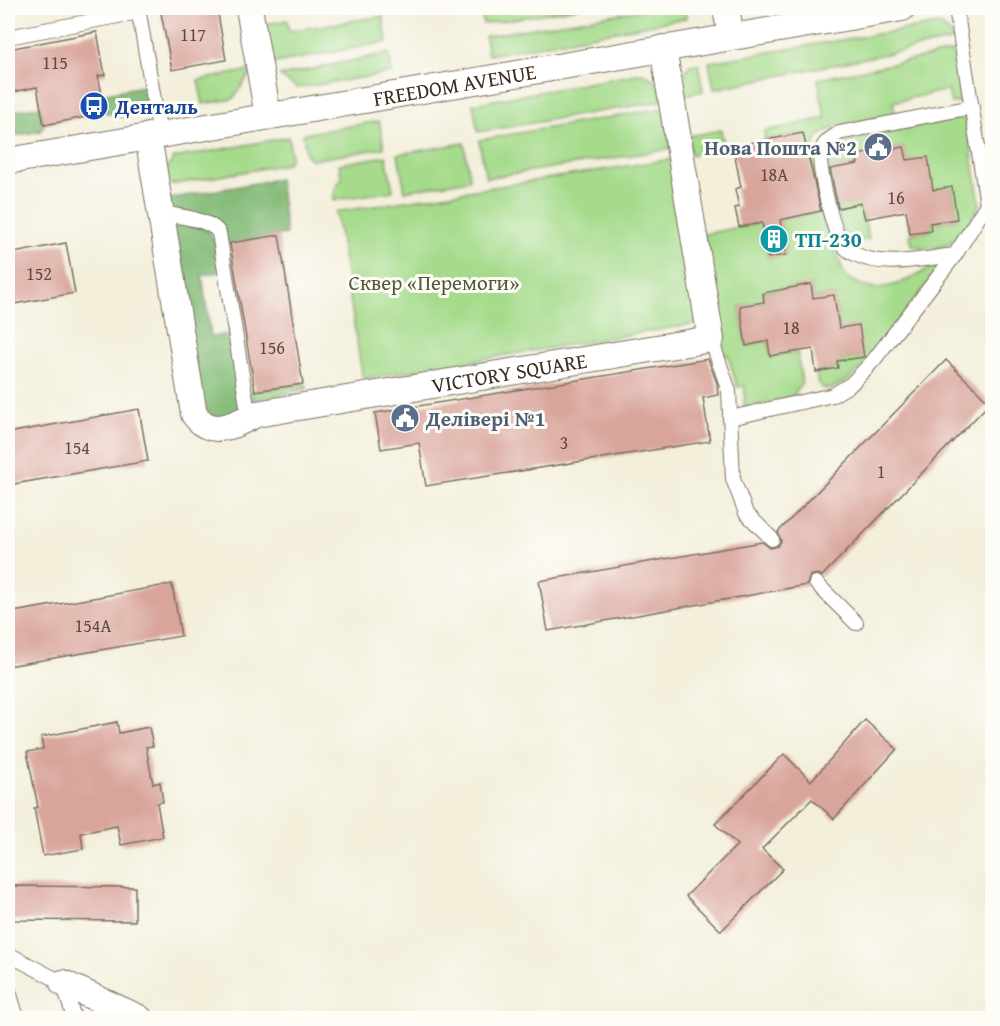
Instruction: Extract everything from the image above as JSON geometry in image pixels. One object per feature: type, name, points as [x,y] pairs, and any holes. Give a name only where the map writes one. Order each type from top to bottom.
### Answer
[{"type":"street","points":[[249,8],[268,116]]},
{"type":"street","points":[[726,8],[731,37]]},
{"type":"street","name":"FREEDOM AVENUE","points":[[8,160],[902,8]]},
{"type":"street","points":[[663,48],[711,339]]},
{"type":"street","name":"VICTORY SQUARE","points":[[154,135],[161,213],[194,414],[200,422],[215,428],[223,428],[256,414],[711,339]]},
{"type":"street","points":[[63,983],[140,1018]]},
{"type":"lane","points":[[730,418],[833,395],[851,384],[873,361],[956,255],[987,204],[956,8]]},
{"type":"lane","points":[[8,37],[139,10],[154,135]]},
{"type":"lane","points":[[956,255],[896,261],[872,260],[854,254],[837,236],[829,211],[820,156],[825,142],[840,133],[972,107]]},
{"type":"lane","points":[[161,213],[204,222],[215,227],[219,233],[249,418]]},
{"type":"lane","points":[[711,339],[729,391],[733,479],[746,513],[772,539]]},
{"type":"lane","points":[[816,583],[856,623]]},
{"type":"lane","points":[[8,954],[63,983],[74,1018]]},
{"type":"lane","points":[[8,988],[17,1018]]},
{"type":"green space","points":[[481,8],[578,8],[483,24]]},
{"type":"green space","points":[[653,8],[685,8],[686,18],[488,55],[485,36]]},
{"type":"green space","points":[[383,16],[387,42],[269,64],[263,25],[287,20],[289,31]]},
{"type":"green space","points":[[938,24],[949,31],[954,40],[714,89],[709,62]]},
{"type":"green space","points":[[956,51],[964,101],[951,103],[948,90],[893,102],[895,114],[836,126],[817,137],[812,153],[821,211],[845,276],[866,287],[875,288],[909,279],[932,267],[938,269],[871,358],[847,381],[831,389],[822,388],[818,383],[816,372],[838,368],[837,361],[863,357],[839,328],[834,295],[813,298],[811,285],[763,292],[764,302],[740,306],[746,345],[768,341],[770,356],[797,352],[802,383],[792,397],[744,408],[745,386],[737,387],[728,355],[722,356],[704,234],[762,223],[768,258],[786,255],[780,220],[818,212],[803,133],[765,140],[764,131],[825,118],[818,79]]},
{"type":"green space","points":[[389,53],[392,73],[297,88],[280,76]]},
{"type":"green space","points":[[698,64],[703,91],[680,96],[678,82],[690,65]]},
{"type":"green space","points":[[252,70],[233,99],[203,104],[198,80]]},
{"type":"green space","points":[[642,73],[657,83],[663,101],[478,132],[473,104]]},
{"type":"green space","points":[[143,86],[148,113],[123,117],[106,113],[102,94]]},
{"type":"green space","points":[[40,106],[44,125],[40,131],[8,137],[8,112]]},
{"type":"green space","points":[[664,108],[671,149],[486,178],[479,140]]},
{"type":"green space","points":[[966,117],[980,205],[954,240],[936,248],[912,245],[910,234],[931,231],[930,223],[957,219],[952,188],[933,190],[907,160],[904,147],[857,155],[858,164],[833,169],[839,207],[861,203],[869,239],[858,241],[843,233],[830,176],[831,148],[844,140]]},
{"type":"green space","points":[[379,121],[384,148],[312,160],[306,155],[303,134]]},
{"type":"green space","points":[[721,130],[725,149],[691,155],[688,136]]},
{"type":"green space","points":[[289,137],[291,158],[286,164],[165,186],[166,171],[174,158]]},
{"type":"green space","points":[[464,143],[470,180],[405,191],[398,154]]},
{"type":"green space","points":[[386,156],[393,191],[334,200],[335,188],[342,179],[339,164]]},
{"type":"green space","name":"Сквер «Перемоги»","points":[[672,159],[700,323],[363,379],[336,212]]},
{"type":"green space","points":[[279,179],[286,234],[227,244],[224,228],[218,220],[169,208],[167,199]]},
{"type":"green space","points":[[171,220],[204,229],[213,239],[216,247],[220,272],[202,275],[211,337],[230,334],[240,402],[238,413],[221,420],[202,409]]},
{"type":"green space","points":[[306,384],[307,389],[252,400],[251,392]]},
{"type":"building","points":[[160,8],[217,8],[226,60],[172,70]]},
{"type":"building","points":[[97,32],[105,75],[98,76],[106,113],[44,125],[37,87],[8,93],[8,49]]},
{"type":"building","points":[[803,133],[821,211],[780,220],[786,255],[768,258],[762,223],[739,227],[735,208],[739,207],[735,189],[741,187],[733,146]]},
{"type":"building","points":[[904,147],[907,160],[928,157],[933,190],[952,187],[957,219],[930,223],[931,231],[910,234],[906,211],[865,219],[861,203],[838,208],[830,169],[858,164],[856,155]]},
{"type":"building","points":[[279,235],[303,384],[255,391],[230,243]]},
{"type":"building","points":[[66,243],[75,293],[8,305],[8,254]]},
{"type":"building","points":[[811,284],[813,298],[834,295],[839,328],[859,325],[864,357],[837,361],[838,368],[816,372],[813,349],[770,356],[768,341],[746,346],[740,306],[764,302],[763,293]]},
{"type":"building","points":[[708,359],[717,383],[718,395],[703,398],[710,441],[426,486],[419,443],[381,449],[375,413]]},
{"type":"building","points":[[946,360],[990,403],[822,576],[818,574],[810,576],[807,585],[548,631],[539,581],[762,542],[770,548],[778,546],[781,541],[778,532]]},
{"type":"building","points":[[139,409],[148,461],[8,485],[8,433]]},
{"type":"building","points":[[172,584],[181,636],[8,666],[8,613]]},
{"type":"building","points":[[865,720],[897,749],[834,819],[812,799],[762,849],[783,869],[721,931],[686,896],[737,845],[715,824],[784,754],[811,781]]},
{"type":"building","points":[[117,722],[119,733],[149,727],[153,746],[146,747],[153,784],[160,782],[163,802],[157,803],[163,837],[121,845],[117,826],[81,833],[83,849],[43,856],[34,808],[38,807],[27,752],[43,749],[41,737]]},
{"type":"building","points":[[12,886],[135,887],[135,921],[12,920]]},
{"type":"place","name":"Денталь","points":[[94,106]]},
{"type":"place","name":"Нова Пошта №2","points":[[878,147]]},
{"type":"place","name":"ТП-230","points":[[774,239]]},
{"type":"place","name":"Делівері №1","points":[[405,418]]}]
